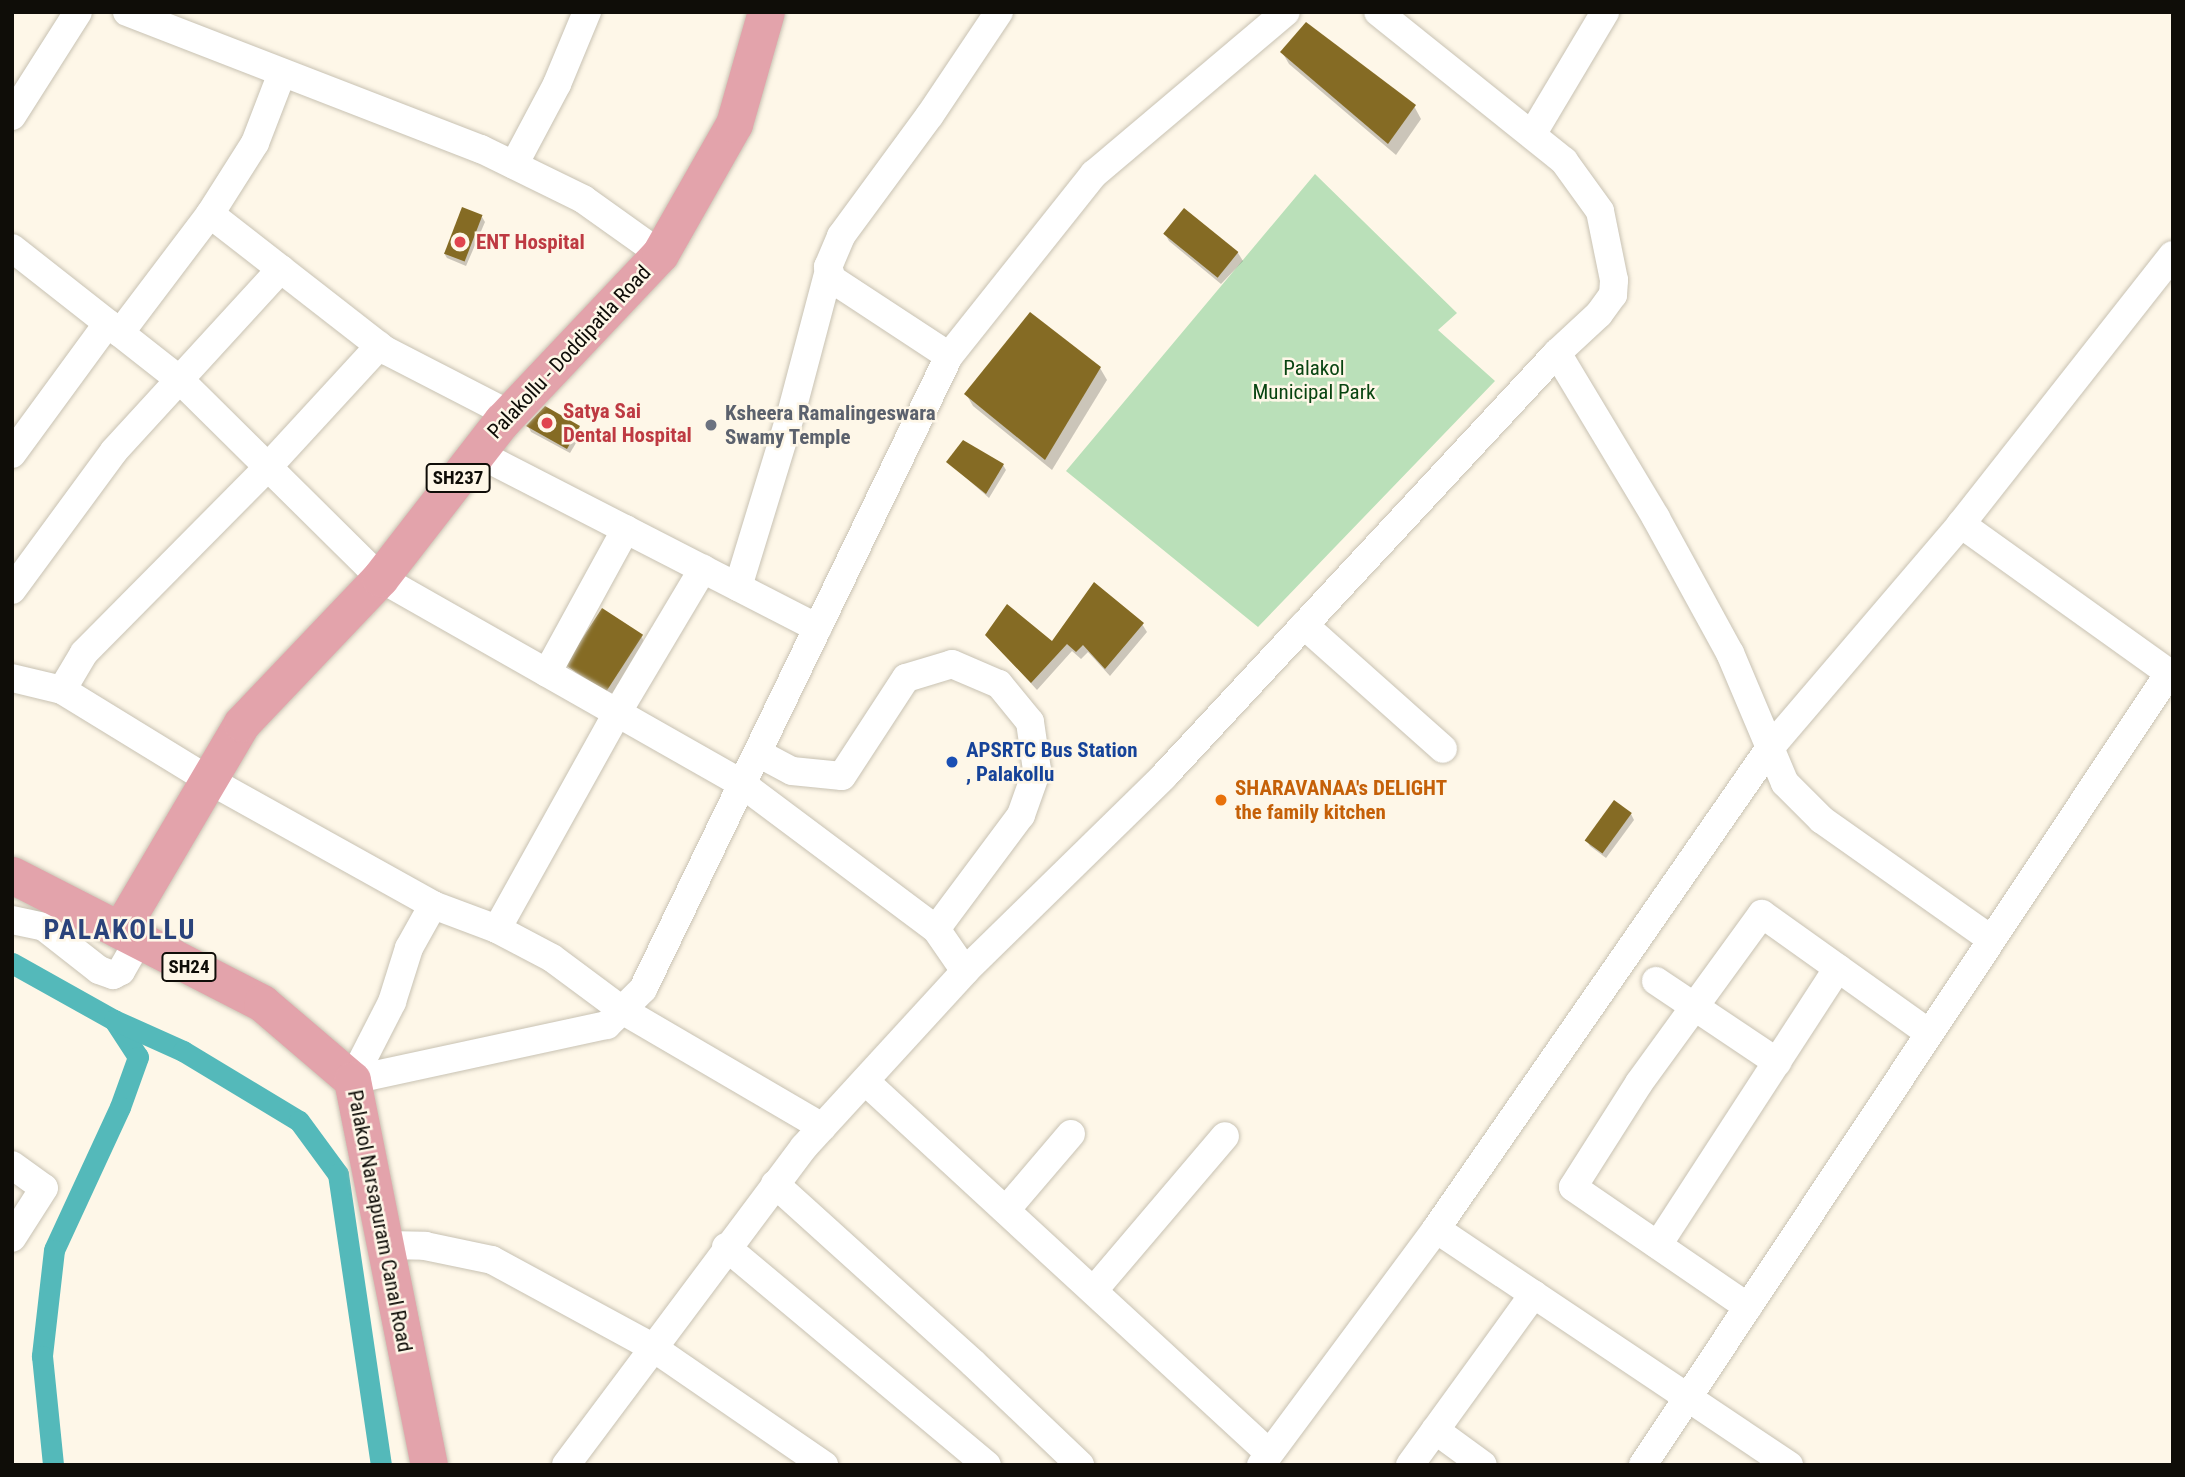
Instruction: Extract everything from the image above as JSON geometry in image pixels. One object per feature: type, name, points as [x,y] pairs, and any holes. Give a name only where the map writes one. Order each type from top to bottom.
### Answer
[{"type":"main road","name":"Palakollu - Doddipatla Road","points":[[129,936],[206,779],[242,723],[380,578],[509,414],[660,254],[734,124],[766,12]]},
{"type":"main road","name":"Palakol Narsapuram Canal Road","points":[[12,875],[262,1003],[352,1080],[429,1465]]},
{"type":"street","points":[[12,116],[78,12]]},
{"type":"street","points":[[127,12],[481,149],[583,199],[660,254]]},
{"type":"street","points":[[514,165],[556,84],[587,12]]},
{"type":"street","points":[[738,587],[791,414],[828,267],[841,236],[930,115],[999,12]]},
{"type":"street","points":[[352,1080],[607,1025],[643,989],[949,356],[1094,174],[1286,12]]},
{"type":"street","points":[[565,1465],[726,1247],[822,1127],[965,971],[1163,777],[1557,353],[1600,314],[1613,295],[1614,280],[1600,211],[1564,161],[1533,133],[1378,12]]},
{"type":"street","points":[[1533,133],[1605,12]]},
{"type":"street","points":[[12,454],[210,214],[255,143],[282,73]]},
{"type":"street","points":[[210,214],[379,346],[509,414]]},
{"type":"street","points":[[12,248],[180,380],[380,578],[742,784],[936,929],[965,971]]},
{"type":"street","points":[[864,1081],[1094,1290],[1265,1459],[1436,1229],[1769,749],[1961,524],[2173,255]]},
{"type":"street","points":[[12,590],[114,451],[281,269]]},
{"type":"street","points":[[828,274],[949,356]]},
{"type":"street","points":[[62,690],[84,653],[267,468],[379,346]]},
{"type":"street","points":[[1557,353],[1656,517],[1730,653],[1785,783],[1822,820],[1991,939]]},
{"type":"street","points":[[477,453],[818,628]]},
{"type":"street","points":[[1643,1465],[2169,673],[1961,524]]},
{"type":"street","points":[[547,673],[626,530]]},
{"type":"street","points":[[497,929],[617,713],[703,569]]},
{"type":"street","points":[[1304,625],[1443,748]]},
{"type":"street","points":[[758,753],[792,771],[842,776],[906,678],[952,664],[999,684],[1030,722],[1037,770],[1021,815],[936,929]]},
{"type":"street","points":[[12,678],[62,690],[206,779],[433,905],[497,929],[552,958],[622,1010],[822,1127]]},
{"type":"street","points":[[352,1080],[392,1002],[409,948],[433,905]]},
{"type":"street","points":[[1748,1307],[1573,1187],[1639,1083],[1762,914],[1929,1033]]},
{"type":"street","points":[[12,919],[44,927],[99,970],[113,975],[121,971],[129,936]]},
{"type":"street","points":[[1658,1245],[1838,968]]},
{"type":"street","points":[[1656,981],[1777,1062]]},
{"type":"street","points":[[1006,1210],[1071,1134]]},
{"type":"street","points":[[1094,1290],[1226,1136]]},
{"type":"street","points":[[12,1165],[44,1188],[12,1238]]},
{"type":"street","points":[[775,1184],[973,1363],[1080,1465]]},
{"type":"street","points":[[1436,1229],[1789,1465]]},
{"type":"street","points":[[386,1245],[425,1246],[492,1260],[652,1347],[824,1465]]},
{"type":"street","points":[[726,1247],[987,1465]]},
{"type":"street","points":[[1410,1465],[1534,1294]]},
{"type":"street","points":[[1435,1430],[1483,1465]]},
{"type":"green space","name":"Palakol Municipal Park","points":[[1315,174],[1457,313],[1438,330],[1495,381],[1258,627],[1066,471]]},
{"type":"building","points":[[1306,22],[1416,105],[1388,144],[1280,52]]},
{"type":"building","points":[[462,207],[483,215],[465,262],[444,254]]},
{"type":"building","points":[[1184,208],[1238,252],[1218,278],[1163,234]]},
{"type":"building","points":[[1030,312],[1101,367],[1045,460],[964,394]]},
{"type":"building","points":[[545,406],[580,426],[567,449],[526,426]]},
{"type":"building","points":[[963,440],[1004,464],[986,494],[946,462]]},
{"type":"building","points":[[1094,582],[1144,623],[1105,669],[1083,645],[1076,652],[1067,644],[1031,683],[985,635],[1007,604],[1052,641]]},
{"type":"building","points":[[602,608],[643,635],[606,692],[565,665]]},
{"type":"building","points":[[1614,800],[1632,813],[1602,853],[1585,840]]},
{"type":"waterway","points":[[12,963],[114,1020],[138,1057],[120,1107],[54,1250],[42,1356],[53,1465]]},
{"type":"waterway","points":[[114,1020],[183,1051],[299,1121],[338,1174],[381,1465]]},
{"type":"place","name":"ENT Hospital","points":[[460,242]]},
{"type":"place","name":"Satya Sai Dental Hospital","points":[[547,423]]},
{"type":"place","name":"Ksheera Ramalingeswara Swamy Temple","points":[[711,425]]},
{"type":"place","name":"APSRTC Bus Station , Palakollu","points":[[952,762]]},
{"type":"place","name":"SHARAVANAA's DELIGHT the family kitchen","points":[[1221,800]]},
{"type":"district","name":"PALAKOLLU","points":[[120,930]]}]
